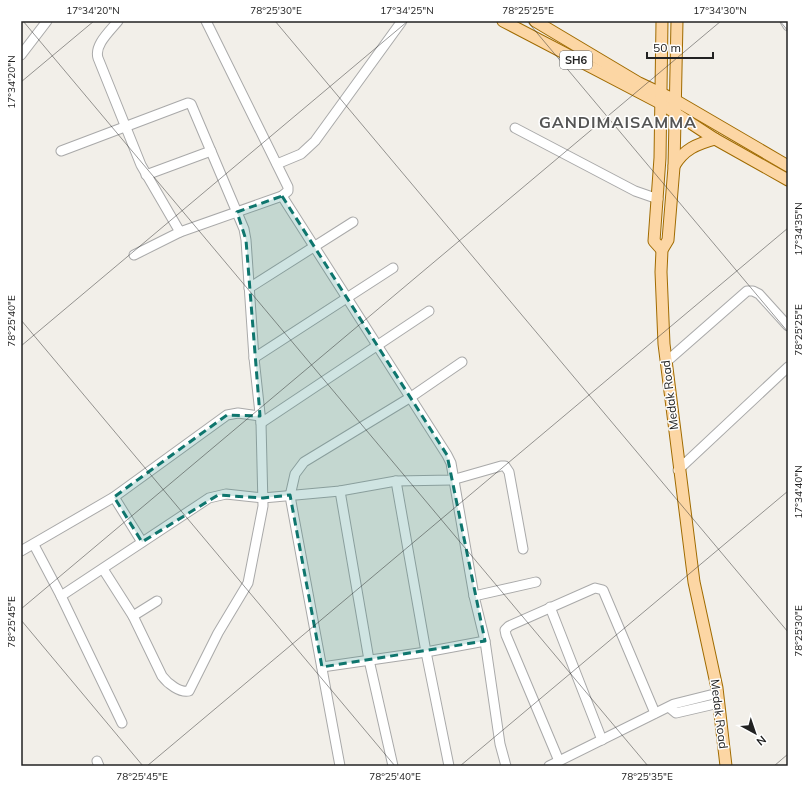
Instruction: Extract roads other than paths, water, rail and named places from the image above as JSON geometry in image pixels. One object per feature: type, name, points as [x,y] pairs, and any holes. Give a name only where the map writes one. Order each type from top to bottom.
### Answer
[{"type":"main road","name":"SH6","points":[[503,21],[660,98]]},
{"type":"main road","name":"SH6","points":[[535,21],[639,83],[660,98]]},
{"type":"main road","points":[[662,21],[658,199],[654,241],[662,250]]},
{"type":"main road","name":"Medak Road","points":[[677,21],[674,106],[674,167],[668,240],[662,250],[661,288],[666,362],[678,470],[694,582],[718,698],[726,766]]},
{"type":"main road","points":[[660,98],[788,166]]},
{"type":"main road","points":[[674,106],[715,139],[788,180]]},
{"type":"main road","points":[[674,167],[682,154],[692,147],[715,139]]},
{"type":"street","points":[[21,55],[47,21]]},
{"type":"street","points":[[118,21],[99,46],[97,54],[146,175],[180,232]]},
{"type":"street","points":[[134,255],[180,232],[282,196],[288,191],[277,164],[206,21]]},
{"type":"street","points":[[277,164],[301,154],[315,141],[402,21]]},
{"type":"street","points":[[785,21],[788,26]]},
{"type":"street","points":[[61,151],[126,128],[188,103],[193,107],[237,212],[246,240],[254,358],[261,419],[263,498],[248,583],[216,637],[189,691],[184,692],[165,680],[133,616],[103,568]]},
{"type":"street","points":[[515,128],[635,191],[658,199]]},
{"type":"street","points":[[146,175],[211,151]]},
{"type":"street","points":[[282,196],[411,397],[451,463],[452,480],[474,596],[485,641],[500,744],[506,766]]},
{"type":"street","points":[[249,288],[314,248],[352,222]]},
{"type":"street","points":[[254,358],[393,268]]},
{"type":"street","points":[[666,362],[747,291],[753,291],[759,294],[788,326]]},
{"type":"street","points":[[21,551],[34,545],[114,497],[227,415],[238,413],[261,419],[378,346],[429,311]]},
{"type":"street","points":[[340,766],[290,496],[295,474],[300,465],[411,397],[462,362]]},
{"type":"street","points":[[678,470],[788,367]]},
{"type":"street","points":[[61,596],[142,542],[214,497],[226,494],[263,498],[340,491],[396,481],[452,480],[501,466],[508,468],[523,549]]},
{"type":"street","points":[[396,481],[426,652],[449,766]]},
{"type":"street","points":[[340,491],[369,660],[393,766]]},
{"type":"street","points":[[114,497],[142,542]]},
{"type":"street","points":[[34,545],[61,596],[122,723]]},
{"type":"street","points":[[474,596],[536,582]]},
{"type":"street","points":[[559,761],[505,630],[509,626],[595,588],[603,590],[655,713]]},
{"type":"street","points":[[133,616],[157,601]]},
{"type":"street","points":[[550,607],[602,740]]},
{"type":"street","points":[[322,668],[426,652],[485,641]]},
{"type":"street","points":[[549,766],[655,713],[670,708],[674,704],[718,698]]},
{"type":"district","name":"GANDIMAISAMMA","points":[[618,122]]}]
